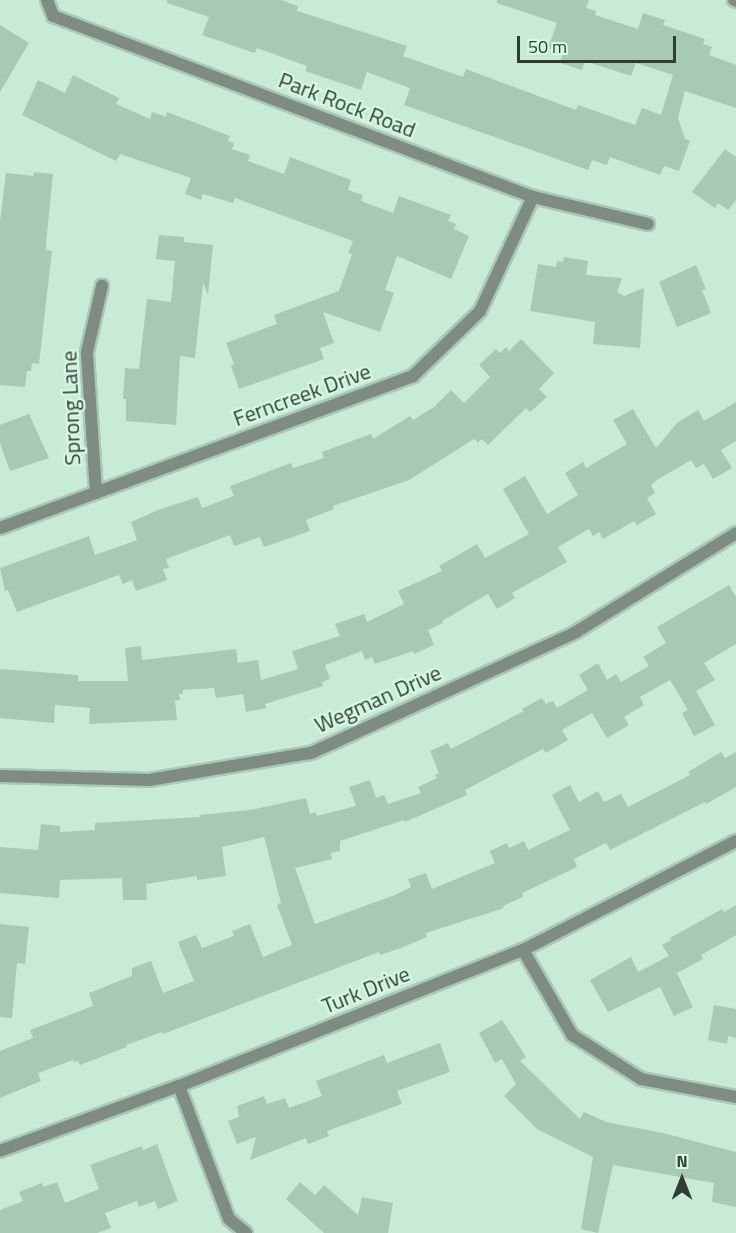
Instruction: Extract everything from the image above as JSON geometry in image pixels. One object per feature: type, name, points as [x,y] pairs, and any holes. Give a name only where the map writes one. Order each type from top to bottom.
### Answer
[{"type":"street","name":"Park Rock Road","points":[[47,0],[53,16],[532,198],[648,224]]},
{"type":"street","name":"Ferncreek Drive","points":[[0,528],[413,376],[480,311],[532,198]]},
{"type":"street","name":"Sprong Lane","points":[[96,493],[87,352],[102,286]]},
{"type":"street","name":"Wegman Drive","points":[[0,776],[149,780],[311,753],[576,632],[736,533]]},
{"type":"street","name":"Turk Drive","points":[[0,1151],[179,1086],[523,950],[736,841]]},
{"type":"street","points":[[523,950],[572,1035],[641,1079],[736,1097]]},
{"type":"street","points":[[179,1086],[229,1219],[246,1233]]},
{"type":"building","points":[[167,0],[281,0],[298,6],[297,11],[407,46],[403,56],[463,77],[466,69],[576,110],[578,105],[635,125],[642,108],[661,115],[673,75],[636,63],[631,76],[585,61],[582,70],[560,63],[563,53],[548,48],[557,23],[497,3],[497,0],[589,0],[586,8],[596,11],[595,15],[638,29],[643,13],[665,20],[663,25],[705,39],[703,44],[712,47],[709,55],[736,65],[736,108],[685,91],[678,118],[685,139],[690,141],[679,171],[664,166],[660,175],[610,157],[607,165],[592,160],[588,170],[404,105],[410,88],[367,72],[361,90],[305,71],[307,66],[257,48],[255,53],[202,35],[209,17],[167,3]]},
{"type":"building","points":[[0,25],[29,43],[0,92]]},
{"type":"building","points":[[73,75],[119,98],[116,104],[150,119],[152,112],[166,117],[167,112],[230,136],[228,141],[234,143],[232,149],[250,155],[248,161],[284,174],[290,157],[351,180],[348,190],[363,195],[361,201],[393,213],[399,196],[451,215],[448,221],[456,224],[454,229],[469,236],[451,279],[397,256],[385,290],[394,293],[380,332],[323,312],[334,343],[320,348],[324,359],[239,389],[231,366],[234,364],[226,343],[277,324],[274,315],[339,291],[352,254],[348,253],[353,241],[235,198],[233,203],[203,194],[201,200],[185,194],[191,178],[120,154],[116,161],[22,115],[38,80],[65,93]]},
{"type":"building","points":[[725,149],[736,157],[736,200],[728,210],[718,203],[715,208],[692,192]]},
{"type":"building","points":[[34,172],[53,174],[46,244],[46,250],[52,251],[39,364],[32,363],[31,371],[27,371],[25,387],[0,385],[0,221],[6,173],[33,176]]},
{"type":"building","points":[[159,235],[184,237],[184,242],[213,245],[208,295],[203,282],[195,358],[180,356],[176,425],[126,421],[126,399],[123,399],[125,368],[139,369],[147,299],[171,302],[175,261],[156,259]]},
{"type":"building","points":[[564,257],[588,261],[586,275],[622,278],[617,292],[624,296],[644,288],[640,348],[593,344],[595,322],[530,311],[538,264],[556,267],[557,261],[563,262]]},
{"type":"building","points":[[696,265],[706,289],[702,290],[711,313],[677,327],[659,282]]},
{"type":"building","points":[[521,339],[554,373],[539,389],[547,397],[530,412],[526,408],[488,445],[482,439],[478,442],[474,439],[409,480],[333,506],[334,509],[306,520],[310,531],[264,547],[260,537],[234,546],[230,535],[166,559],[169,568],[163,569],[167,580],[136,591],[132,580],[123,584],[119,575],[17,612],[8,590],[5,591],[0,568],[89,536],[95,555],[137,540],[131,522],[158,510],[198,497],[202,508],[234,496],[230,486],[291,463],[293,468],[324,458],[322,452],[371,434],[373,439],[410,416],[413,420],[434,407],[451,390],[464,403],[490,377],[479,365],[496,349],[500,353],[506,347],[509,351]]},
{"type":"building","points":[[736,402],[736,441],[721,450],[732,468],[713,479],[704,464],[696,468],[691,460],[651,485],[655,493],[647,498],[656,514],[637,525],[634,521],[603,539],[599,532],[593,536],[589,529],[558,547],[567,562],[512,593],[515,598],[497,609],[488,594],[442,621],[443,623],[428,630],[434,645],[414,654],[413,651],[375,664],[372,657],[365,660],[362,651],[325,665],[330,679],[322,682],[323,686],[265,704],[266,708],[246,712],[243,694],[216,698],[214,688],[183,690],[183,694],[179,694],[180,700],[175,700],[177,720],[89,724],[90,708],[55,705],[54,723],[0,718],[0,669],[78,675],[78,681],[128,681],[125,648],[141,646],[142,660],[236,649],[238,663],[258,660],[261,680],[298,669],[292,651],[340,636],[335,624],[364,614],[367,622],[404,604],[398,591],[442,571],[439,566],[477,544],[485,558],[529,534],[503,489],[525,476],[547,514],[578,495],[565,473],[583,462],[586,468],[627,444],[613,420],[633,409],[656,448],[677,423],[698,410],[704,421]]},
{"type":"building","points":[[29,414],[49,458],[10,471],[0,443],[0,425]]},
{"type":"building","points":[[729,585],[736,597],[736,644],[704,663],[715,680],[696,691],[715,725],[694,736],[682,713],[688,710],[670,680],[640,697],[644,705],[624,717],[629,725],[607,738],[592,713],[562,730],[568,740],[546,753],[543,749],[465,790],[467,795],[405,822],[404,820],[340,841],[340,851],[331,853],[332,859],[295,868],[315,924],[395,895],[411,887],[408,879],[426,873],[432,889],[495,863],[490,851],[507,843],[509,848],[524,841],[528,850],[570,830],[552,795],[570,785],[579,802],[598,791],[604,802],[621,794],[628,807],[690,775],[688,772],[721,752],[725,758],[736,752],[736,787],[610,850],[606,843],[574,859],[577,867],[522,893],[523,897],[503,906],[504,908],[426,933],[427,937],[401,948],[380,955],[379,952],[163,1034],[162,1032],[126,1045],[127,1047],[80,1065],[78,1061],[73,1060],[38,1073],[41,1081],[0,1098],[0,1051],[33,1038],[30,1030],[93,1006],[89,993],[132,976],[132,968],[151,961],[163,993],[194,981],[178,942],[196,935],[202,948],[234,936],[232,931],[250,924],[263,957],[292,945],[277,905],[281,903],[264,837],[222,847],[226,876],[197,880],[197,876],[146,884],[147,900],[123,900],[122,878],[60,880],[59,898],[0,893],[0,847],[38,850],[41,824],[60,826],[60,832],[95,830],[95,823],[200,817],[199,815],[250,810],[306,798],[310,814],[316,812],[317,816],[356,806],[349,787],[370,780],[376,798],[384,795],[388,804],[421,793],[418,787],[437,778],[435,775],[439,773],[430,751],[448,743],[451,749],[524,711],[522,709],[542,698],[546,704],[553,701],[557,708],[588,690],[579,675],[598,663],[607,680],[616,674],[621,682],[649,666],[643,657],[666,643],[657,627]]},
{"type":"building","points":[[736,905],[736,935],[701,955],[703,959],[677,973],[693,1007],[674,1016],[660,987],[608,1012],[590,980],[631,957],[638,972],[669,956],[662,945],[671,940],[670,938],[722,909],[724,912]]},
{"type":"building","points":[[0,924],[29,927],[25,964],[17,963],[12,1018],[0,1017]]},
{"type":"building","points":[[714,1005],[736,1009],[736,1038],[728,1036],[727,1044],[708,1040]]},
{"type":"building","points":[[502,1020],[526,1057],[520,1061],[580,1119],[584,1112],[606,1122],[663,1133],[736,1152],[736,1207],[712,1202],[714,1183],[613,1165],[598,1233],[581,1229],[593,1157],[537,1129],[504,1096],[516,1084],[502,1059],[495,1063],[479,1033]]},
{"type":"building","points":[[440,1043],[450,1072],[397,1091],[402,1104],[327,1131],[329,1136],[308,1144],[306,1138],[250,1160],[256,1137],[237,1144],[228,1121],[239,1117],[237,1106],[264,1096],[267,1104],[285,1098],[289,1108],[322,1096],[316,1081],[384,1055],[387,1063]]},
{"type":"building","points":[[157,1144],[178,1201],[158,1209],[155,1201],[139,1207],[137,1201],[105,1213],[111,1228],[97,1233],[0,1233],[0,1210],[23,1201],[19,1192],[42,1183],[43,1187],[57,1182],[65,1203],[99,1189],[90,1165],[142,1146],[143,1150]]},
{"type":"building","points":[[300,1182],[315,1195],[324,1185],[358,1215],[362,1197],[393,1203],[388,1233],[324,1233],[286,1199]]}]
